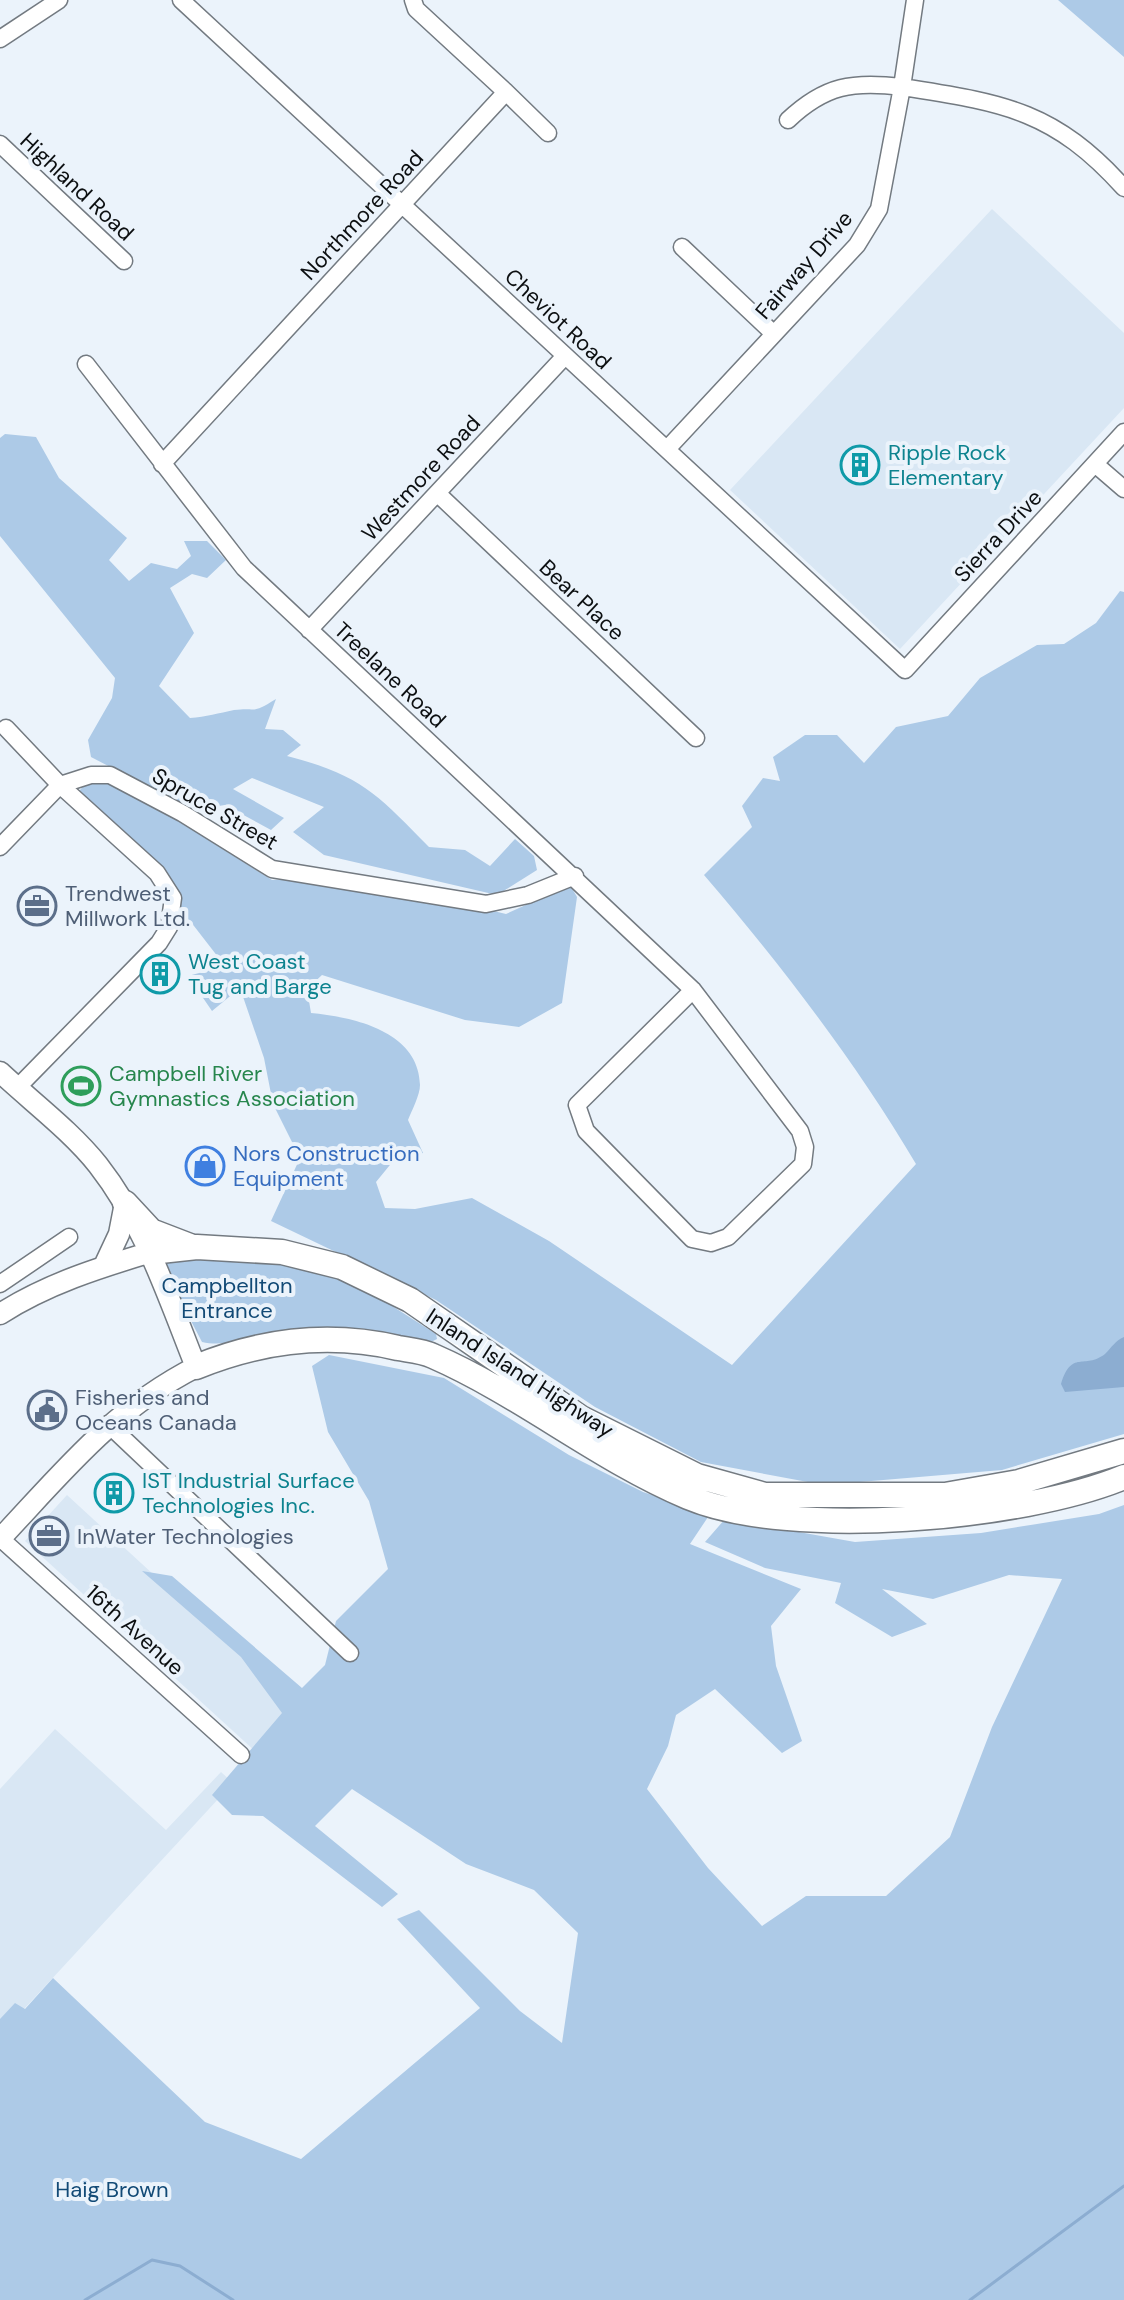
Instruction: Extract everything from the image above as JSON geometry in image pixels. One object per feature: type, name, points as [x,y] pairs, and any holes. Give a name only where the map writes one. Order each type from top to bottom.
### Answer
[{"type":"highway","points":[[125,1203],[151,1231],[197,1247]]},
{"type":"highway","name":"Inland Island Highway","points":[[151,1252],[197,1247],[282,1252],[342,1267],[410,1300],[581,1418],[697,1476],[765,1495],[945,1495],[1019,1482],[1124,1451]]},
{"type":"highway","name":"Inland Island Highway","points":[[196,1367],[224,1356],[291,1340],[360,1339],[431,1355],[589,1446],[690,1498],[761,1517],[942,1517],[1026,1505],[1124,1477]]},
{"type":"main road","points":[[0,1072],[95,1162],[125,1203],[151,1252],[196,1367],[155,1388],[108,1424],[0,1538]]},
{"type":"main road","points":[[104,1266],[119,1234],[125,1203]]},
{"type":"main road","points":[[0,1314],[33,1293],[151,1252]]},
{"type":"street","points":[[0,39],[59,0]]},
{"type":"street","name":"Cheviot Road","points":[[181,0],[905,670]]},
{"type":"street","points":[[413,0],[416,9],[548,133]]},
{"type":"street","name":"Fairway Drive","points":[[668,448],[857,245],[879,209],[888,177],[915,0]]},
{"type":"street","points":[[788,120],[808,100],[833,89],[868,83],[995,102],[1049,124],[1098,159],[1124,188]]},
{"type":"street","name":"Northmore Road","points":[[162,464],[506,92]]},
{"type":"street","name":"Highland Road","points":[[0,144],[124,261]]},
{"type":"street","points":[[682,247],[774,334]]},
{"type":"street","name":"Westmore Road","points":[[309,630],[565,356]]},
{"type":"street","name":"Treelane Road","points":[[86,364],[244,568],[693,990],[800,1131],[805,1147],[803,1164],[728,1237],[711,1243],[692,1239],[586,1131],[577,1105],[693,990]]},
{"type":"street","name":"Sierra Drive","points":[[905,670],[1124,432]]},
{"type":"street","points":[[1095,464],[1124,489]]},
{"type":"street","name":"Bear Place","points":[[438,494],[696,738]]},
{"type":"street","points":[[6,728],[60,785],[157,873],[173,898],[169,927],[159,943],[17,1088]]},
{"type":"street","name":"Spruce Street","points":[[60,785],[91,775],[110,775],[182,813],[272,869],[486,904],[528,895],[575,876]]},
{"type":"street","points":[[0,847],[60,785]]},
{"type":"street","points":[[0,1284],[69,1237]]},
{"type":"street","points":[[108,1424],[350,1653]]},
{"type":"street","name":"16th Avenue","points":[[0,1538],[241,1755]]},
{"type":"shaded area","points":[[992,209],[1124,333],[1124,408],[900,649],[730,490]]},
{"type":"shaded area","points":[[1124,1337],[1124,1387],[1065,1392],[1061,1384],[1074,1363],[1098,1358]]},
{"type":"shaded area","points":[[67,1495],[291,1701],[257,1753],[25,1541]]},
{"type":"shaded area","points":[[55,1729],[166,1830],[221,1772],[233,1783],[0,2035],[0,1789]]},
{"type":"green space","points":[[1058,0],[1124,0],[1124,57]]},
{"type":"green space","points":[[5,434],[36,437],[59,478],[127,538],[109,560],[129,581],[151,563],[177,569],[191,556],[184,541],[207,541],[226,560],[207,578],[192,574],[170,588],[194,633],[159,686],[190,718],[258,709],[276,699],[265,729],[283,730],[301,745],[287,756],[351,779],[381,800],[429,847],[465,850],[490,866],[515,839],[534,856],[537,870],[497,895],[324,855],[293,832],[324,807],[252,778],[233,789],[284,818],[271,830],[225,805],[193,810],[91,757],[88,740],[112,698],[115,678],[0,536],[0,438]]},
{"type":"green space","points":[[1120,591],[1124,592],[1124,1434],[1002,1470],[824,1485],[701,1462],[595,1407],[436,1300],[271,1221],[300,1158],[273,1104],[264,1058],[240,988],[212,1011],[188,976],[225,966],[194,926],[76,795],[93,774],[135,794],[272,880],[348,876],[506,914],[570,885],[577,897],[562,1003],[519,1027],[465,1020],[322,975],[307,989],[311,1013],[346,1018],[381,1030],[408,1052],[417,1067],[420,1089],[408,1120],[423,1153],[394,1160],[376,1182],[385,1208],[415,1209],[472,1198],[549,1241],[732,1365],[916,1164],[868,1088],[816,1015],[704,875],[752,827],[742,806],[763,778],[780,781],[773,757],[805,735],[837,735],[864,763],[896,727],[948,716],[980,678],[1037,645],[1064,644],[1096,623]]},
{"type":"green space","name":"Campbellton Entrance","points":[[232,1255],[320,1268],[364,1288],[436,1334],[437,1339],[429,1343],[365,1331],[317,1327],[288,1329],[226,1343],[202,1342],[166,1273],[167,1261]]},
{"type":"green space","name":"Haig Brown","points":[[329,1355],[444,1378],[569,1455],[643,1492],[710,1514],[690,1544],[801,1589],[771,1626],[776,1666],[802,1741],[782,1753],[715,1689],[676,1715],[668,1746],[647,1789],[708,1868],[762,1926],[806,1896],[886,1896],[950,1837],[992,1727],[1062,1579],[1009,1575],[933,1599],[882,1589],[927,1624],[892,1637],[835,1603],[841,1583],[765,1568],[705,1542],[725,1519],[855,1542],[981,1533],[1099,1514],[1124,1505],[1124,2300],[0,2300],[0,2019],[15,2003],[25,2009],[53,1978],[205,2122],[301,2159],[480,2008],[397,1919],[419,1910],[520,2011],[562,2043],[578,1933],[534,1890],[466,1864],[352,1789],[315,1826],[398,1894],[382,1907],[263,1816],[232,1815],[212,1795],[282,1713],[241,1657],[142,1571],[172,1576],[302,1688],[325,1665],[336,1621],[388,1569],[369,1501],[328,1432],[312,1366]]},
{"type":"waterway","points":[[970,2300],[1124,2186]]},
{"type":"waterway","points":[[85,2300],[152,2260],[180,2266],[233,2300]]},
{"type":"place","name":"Ripple Rock Elementary","points":[[860,465]]},
{"type":"place","name":"Trendwest Millwork Ltd.","points":[[37,906]]},
{"type":"place","name":"West Coast Tug and Barge","points":[[160,974]]},
{"type":"place","name":"Campbell River Gymnastics Association","points":[[81,1086]]},
{"type":"place","name":"Nors Construction Equipment","points":[[205,1166]]},
{"type":"place","name":"Fisheries and Oceans Canada","points":[[47,1410]]},
{"type":"place","name":"IST Industrial Surface Technologies Inc.","points":[[114,1493]]},
{"type":"place","name":"InWater Technologies","points":[[49,1536]]}]
